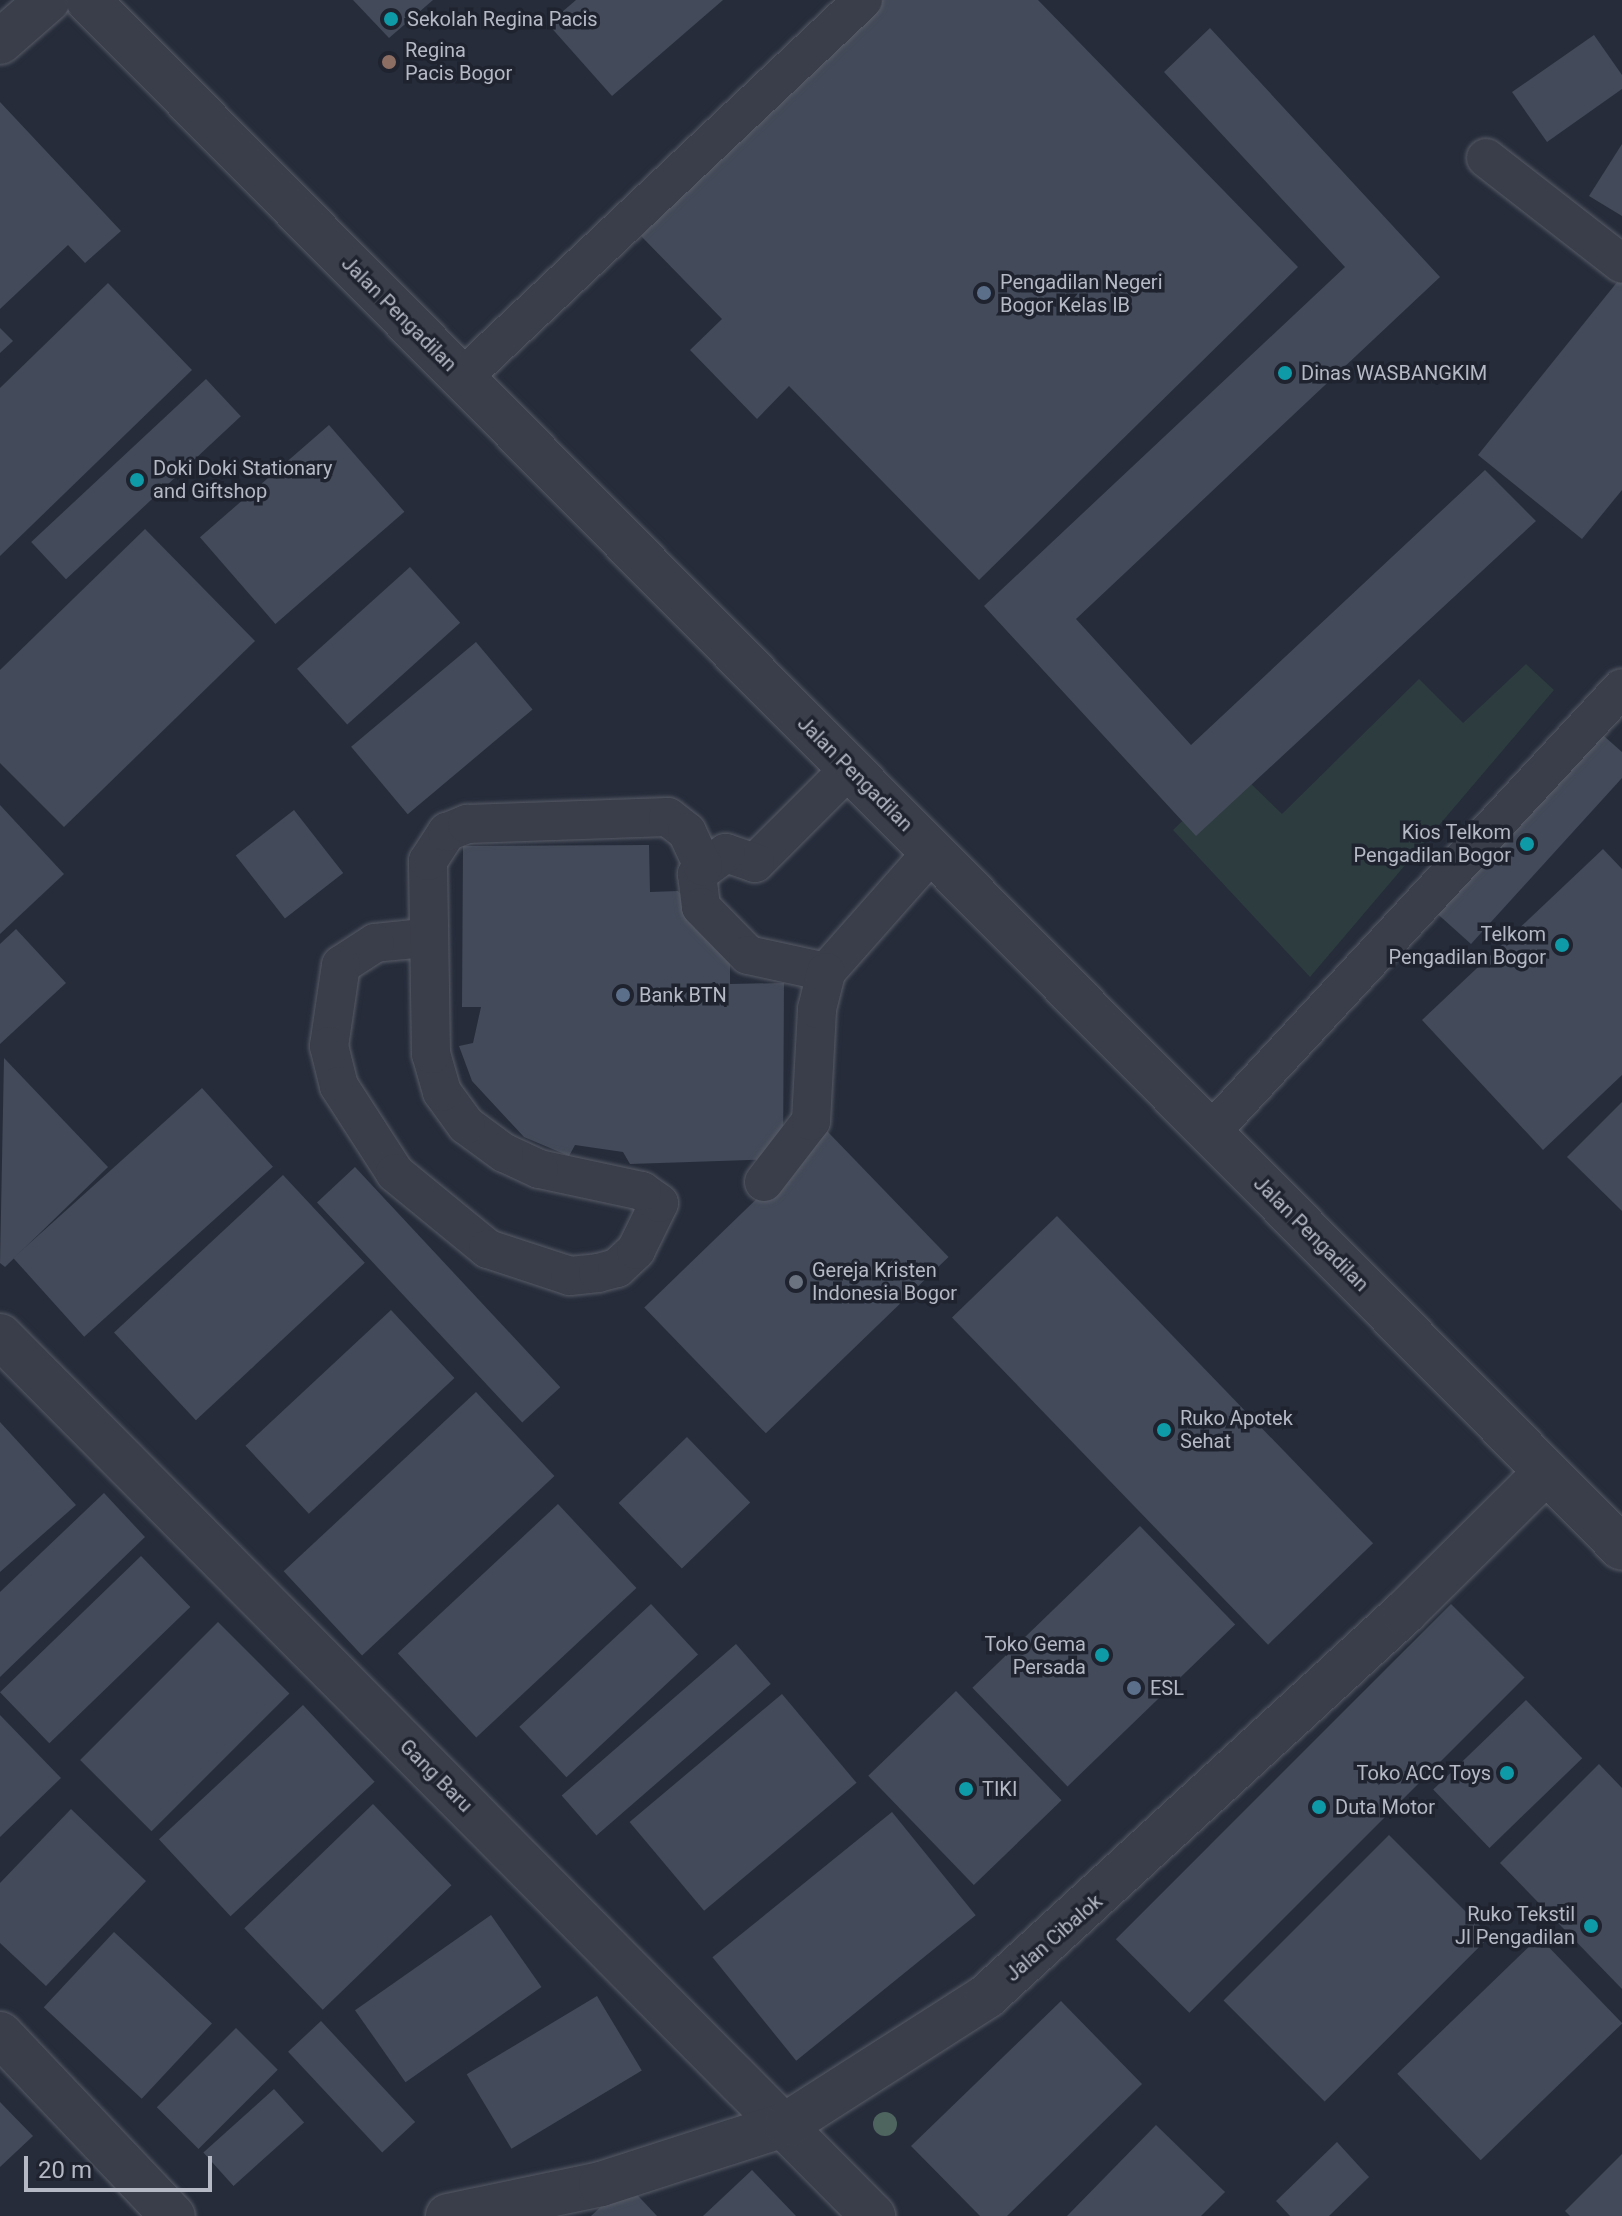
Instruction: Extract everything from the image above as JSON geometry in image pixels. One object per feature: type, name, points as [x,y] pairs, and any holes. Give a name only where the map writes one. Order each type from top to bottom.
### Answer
[{"type":"street","points":[[0,42],[48,0]]},
{"type":"street","name":"Jalan Pengadilan","points":[[88,0],[1622,1548]]},
{"type":"street","name":"Gang Baru","points":[[0,1336],[787,2124],[873,2216]]},
{"type":"street","name":"Jalan Cibalok","points":[[448,2216],[601,2184],[787,2124],[1021,1967],[1546,1472]]},
{"type":"street","points":[[0,2034],[173,2216]]},
{"type":"lane","points":[[462,378],[863,0]]},
{"type":"lane","points":[[1486,158],[1622,264]]},
{"type":"lane","points":[[1210,1133],[1622,688]]},
{"type":"lane","points":[[826,972],[748,955],[701,907],[695,893],[703,867],[726,853],[755,863],[849,769]]},
{"type":"lane","points":[[424,938],[359,951],[341,965],[335,984],[329,1046],[339,1086],[362,1129],[395,1173],[488,1249],[570,1276],[617,1268],[658,1216],[659,1203],[642,1191],[539,1169],[466,1125],[442,1092],[431,1054],[424,938],[433,848],[467,824],[668,817],[687,832],[703,867]]},
{"type":"lane","points":[[764,1182],[811,1121],[817,1009],[826,972],[932,852]]},
{"type":"shaded area","points":[[1526,664],[1554,690],[1310,977],[1173,830],[1236,769],[1282,814],[1419,679],[1463,723]]},
{"type":"building","name":"Sekolah Regina Pacis","points":[[353,0],[433,0],[389,38]]},
{"type":"building","points":[[576,0],[723,0],[612,96],[548,24]]},
{"type":"building","name":"Pengadilan Negeri Bogor Kelas IB","points":[[882,0],[1038,0],[1298,267],[979,580],[789,386],[757,419],[690,350],[722,319],[641,236]]},
{"type":"building","name":"Dinas WASBANGKIM","points":[[1210,28],[1440,277],[1076,619],[1191,745],[1485,470],[1536,521],[1196,836],[984,606],[1345,267],[1164,72]]},
{"type":"building","points":[[1594,35],[1622,75],[1622,89],[1547,142],[1512,92]]},
{"type":"building","points":[[0,102],[121,231],[85,263],[68,245],[0,309]]},
{"type":"building","points":[[1622,144],[1622,216],[1589,196]]},
{"type":"building","points":[[1622,276],[1622,490],[1582,539],[1478,455]]},
{"type":"building","points":[[108,283],[192,370],[0,556],[0,388]]},
{"type":"building","points":[[0,328],[13,341],[0,353]]},
{"type":"building","name":"Doki Doki Stationary and Giftshop","points":[[206,379],[241,416],[66,579],[31,542]]},
{"type":"building","points":[[329,425],[404,512],[275,624],[200,537]]},
{"type":"building","points":[[145,529],[255,641],[64,827],[0,763],[0,670]]},
{"type":"building","points":[[410,567],[460,623],[347,724],[297,669]]},
{"type":"building","points":[[476,642],[533,709],[408,814],[351,747]]},
{"type":"building","name":"Kios Telkom Pengadilan Bogor","points":[[1596,729],[1622,752],[1622,778],[1471,944],[1432,909]]},
{"type":"building","points":[[0,805],[64,874],[0,934]]},
{"type":"building","points":[[294,810],[343,873],[285,919],[236,856]]},
{"type":"building","name":"Bank BTN","points":[[649,845],[650,892],[678,891],[730,949],[730,984],[784,983],[783,1159],[630,1164],[623,1152],[575,1145],[569,1156],[524,1137],[472,1081],[459,1046],[473,1043],[481,1007],[462,1007],[463,846]]},
{"type":"building","name":"Telkom Pengadilan Bogor","points":[[1603,849],[1622,869],[1622,1075],[1543,1150],[1422,1020]]},
{"type":"building","points":[[16,929],[66,983],[0,1044],[0,944]]},
{"type":"building","points":[[4,1058],[108,1167],[5,1267],[0,1263]]},
{"type":"building","points":[[202,1088],[273,1167],[84,1337],[13,1258]]},
{"type":"building","points":[[1622,1102],[1622,1211],[1567,1157]]},
{"type":"building","name":"Gereja Kristen Indonesia Bogor","points":[[827,1131],[949,1257],[766,1433],[644,1307]]},
{"type":"building","points":[[355,1167],[560,1387],[522,1423],[317,1202]]},
{"type":"building","points":[[283,1175],[365,1263],[196,1420],[114,1333]]},
{"type":"building","name":"Ruko Apotek Sehat","points":[[1057,1216],[1373,1543],[1268,1645],[952,1317]]},
{"type":"building","points":[[391,1310],[454,1378],[309,1514],[245,1446]]},
{"type":"building","points":[[476,1392],[554,1476],[362,1655],[284,1571]]},
{"type":"building","points":[[0,1422],[76,1505],[0,1572]]},
{"type":"building","points":[[687,1437],[750,1502],[682,1568],[619,1503]]},
{"type":"building","points":[[104,1493],[145,1537],[0,1677],[0,1592]]},
{"type":"building","points":[[558,1504],[636,1588],[476,1737],[398,1653]]},
{"type":"building","name":"Toko Gema Persada","points":[[1140,1526],[1235,1625],[1068,1786],[972,1688]]},
{"type":"building","points":[[141,1556],[190,1607],[49,1743],[0,1692]]},
{"type":"building","points":[[651,1604],[698,1654],[566,1777],[519,1727]]},
{"type":"building","name":"Duta Motor","points":[[1451,1604],[1525,1678],[1189,2013],[1116,1939]]},
{"type":"building","points":[[218,1622],[289,1693],[152,1831],[80,1760]]},
{"type":"building","points":[[736,1644],[771,1684],[596,1836],[562,1796]]},
{"type":"building","name":"TIKI","points":[[956,1691],[1062,1800],[974,1885],[868,1776]]},
{"type":"building","points":[[782,1694],[857,1783],[704,1911],[630,1822]]},
{"type":"building","name":"Toko ACC Toys","points":[[1526,1700],[1582,1758],[1489,1848],[1433,1790]]},
{"type":"building","points":[[303,1705],[375,1782],[231,1916],[159,1839]]},
{"type":"building","points":[[0,1715],[61,1778],[0,1837]]},
{"type":"building","name":"Ruko Tekstil Jl Pengadilan","points":[[1599,1764],[1622,1788],[1622,1989],[1500,1863]]},
{"type":"building","points":[[373,1804],[451,1885],[323,2010],[244,1928]]},
{"type":"building","points":[[71,1809],[146,1881],[46,1986],[0,1943],[0,1883]]},
{"type":"building","points":[[892,1812],[976,1915],[796,2061],[712,1957]]},
{"type":"building","points":[[1389,1835],[1490,1936],[1325,2102],[1224,2000]]},
{"type":"building","points":[[491,1915],[541,1987],[405,2082],[355,2010]]},
{"type":"building","points":[[114,1932],[212,2023],[142,2099],[44,2007]]},
{"type":"building","points":[[1539,1937],[1622,2024],[1481,2160],[1397,2074]]},
{"type":"building","points":[[597,1996],[642,2071],[512,2149],[467,2074]]},
{"type":"building","points":[[1061,2001],[1142,2084],[1007,2216],[980,2216],[911,2146]]},
{"type":"building","points":[[321,2021],[415,2122],[382,2153],[288,2052]]},
{"type":"building","points":[[236,2028],[278,2070],[199,2149],[157,2107]]},
{"type":"building","points":[[274,2089],[304,2122],[234,2186],[203,2153]]},
{"type":"building","points":[[0,2102],[33,2136],[0,2167]]},
{"type":"building","points":[[1156,2125],[1225,2192],[1201,2216],[1067,2216]]},
{"type":"building","points":[[1337,2142],[1369,2177],[1329,2216],[1290,2216],[1276,2201]]},
{"type":"building","points":[[1622,2154],[1622,2216],[1570,2216],[1565,2211]]},
{"type":"building","points":[[752,2170],[796,2216],[703,2216]]},
{"type":"building","points":[[626,2183],[657,2216],[591,2216]]},
{"type":"place","name":"Sekolah Regina Pacis","points":[[391,19]]},
{"type":"place","name":"Regina Pacis Bogor","points":[[389,62]]},
{"type":"place","name":"Pengadilan Negeri Bogor Kelas IB","points":[[984,293]]},
{"type":"place","name":"Dinas WASBANGKIM","points":[[1285,373]]},
{"type":"place","name":"Doki Doki Stationary and Giftshop","points":[[137,480]]},
{"type":"place","name":"Kios Telkom Pengadilan Bogor","points":[[1527,844]]},
{"type":"place","name":"Telkom Pengadilan Bogor","points":[[1562,945]]},
{"type":"place","name":"Bank BTN","points":[[623,995]]},
{"type":"place","name":"Gereja Kristen Indonesia Bogor","points":[[796,1282]]},
{"type":"place","name":"Ruko Apotek Sehat","points":[[1164,1430]]},
{"type":"place","name":"Toko Gema Persada","points":[[1102,1655]]},
{"type":"place","name":"ESL","points":[[1134,1688]]},
{"type":"place","name":"Toko ACC Toys","points":[[1507,1773]]},
{"type":"place","name":"TIKI","points":[[966,1789]]},
{"type":"place","name":"Duta Motor","points":[[1319,1807]]},
{"type":"place","name":"Ruko Tekstil Jl Pengadilan","points":[[1591,1926]]}]
